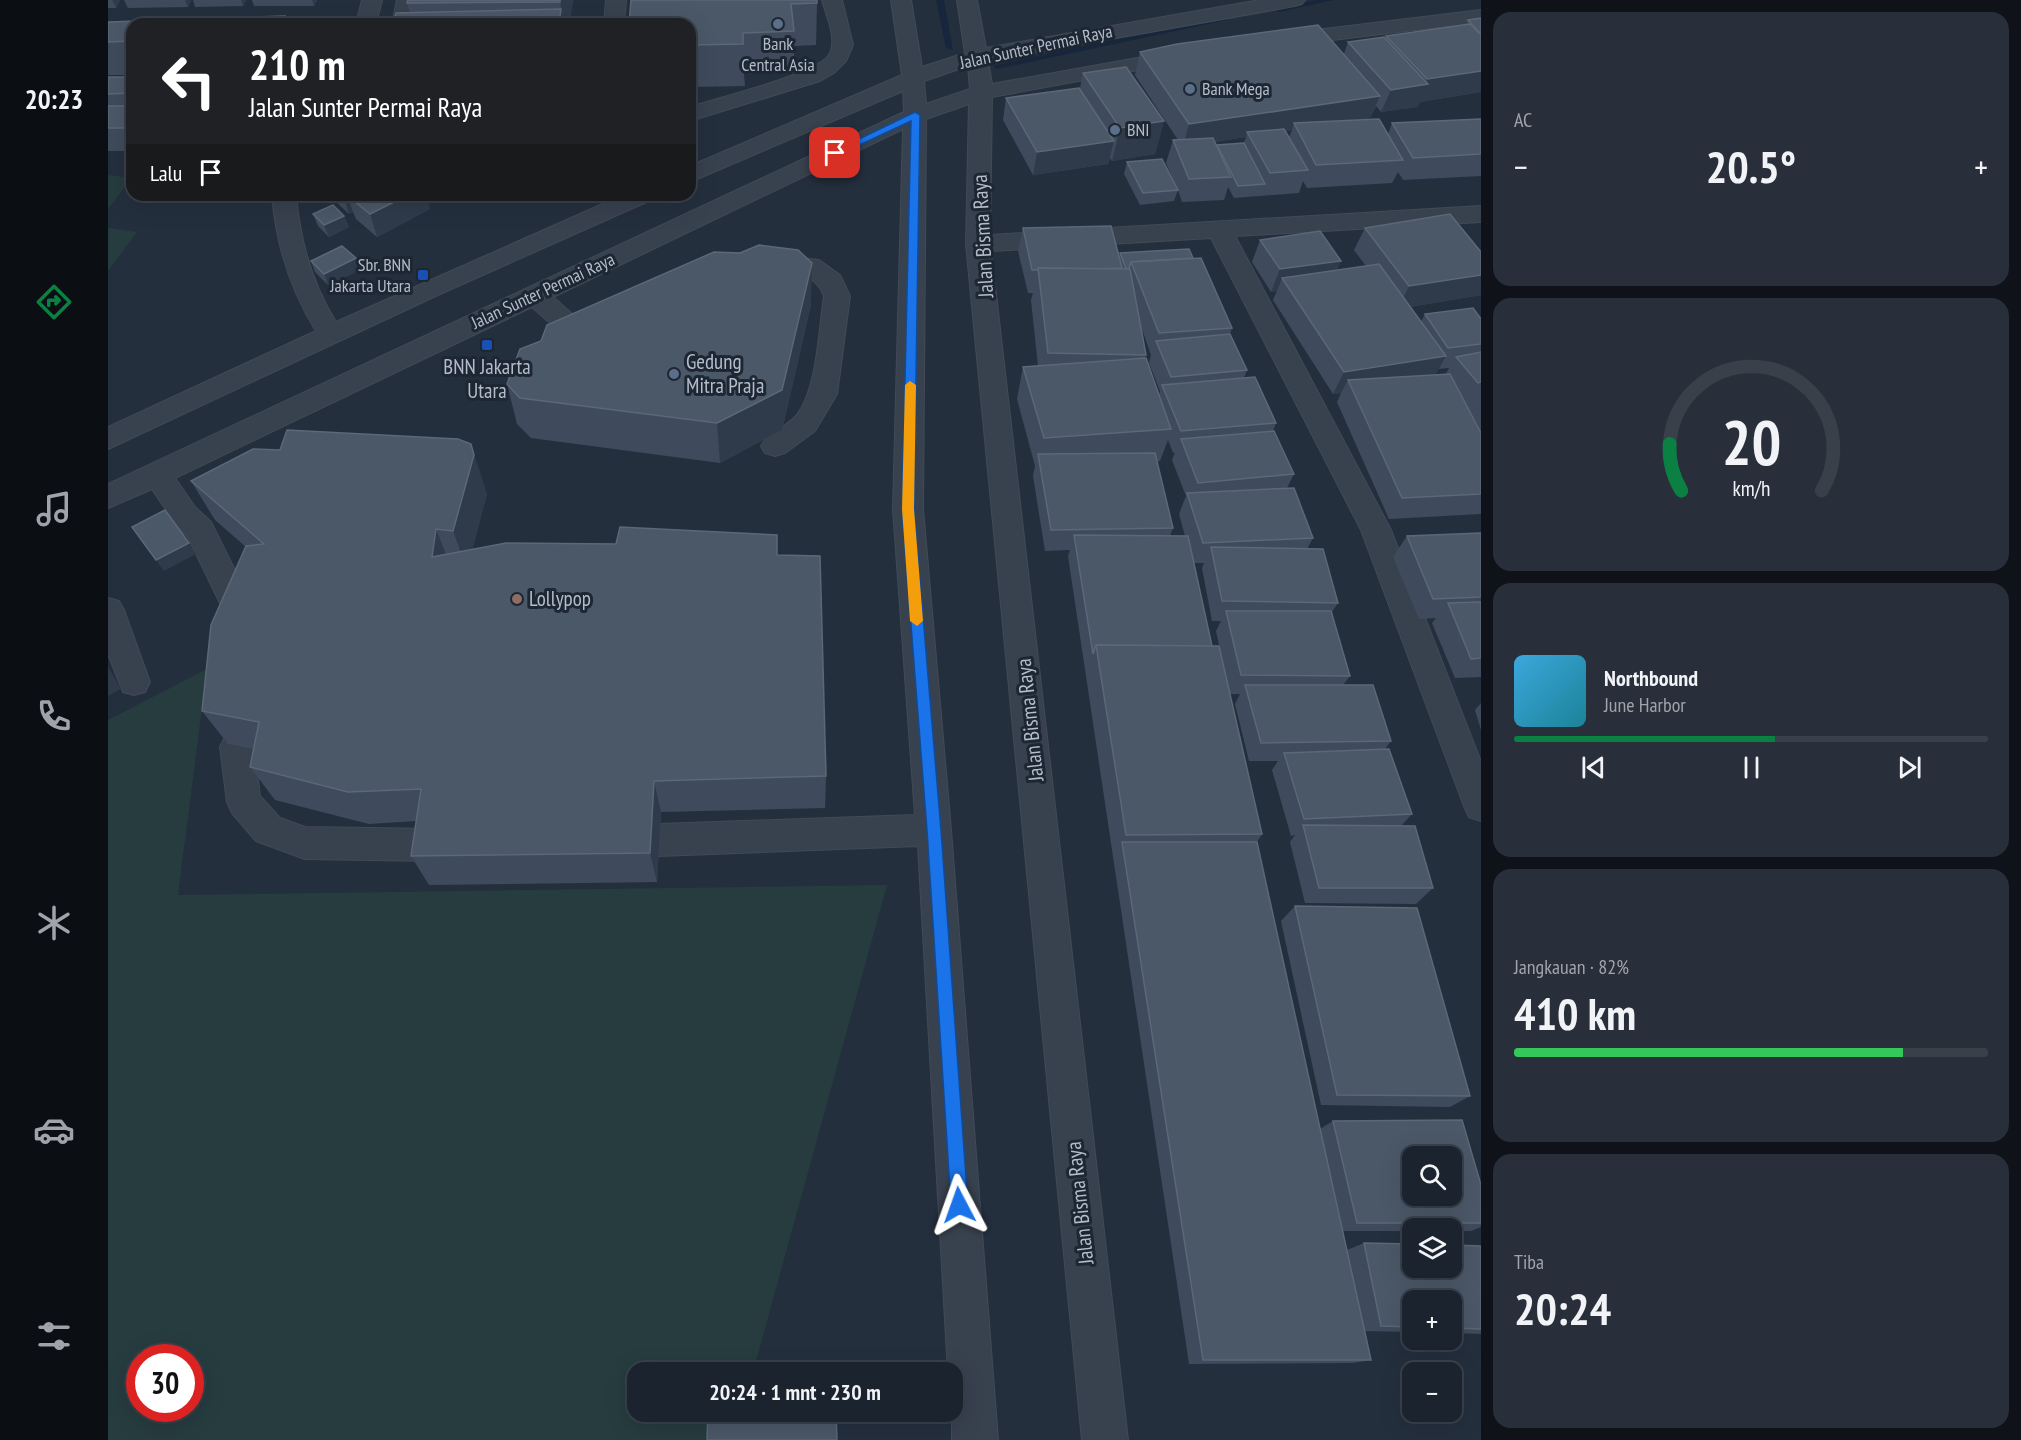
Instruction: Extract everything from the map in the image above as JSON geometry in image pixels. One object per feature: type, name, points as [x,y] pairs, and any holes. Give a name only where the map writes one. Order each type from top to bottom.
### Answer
[{"type":"street","points":[[368,18],[372,0]]},
{"type":"street","points":[[403,18],[407,0]]},
{"type":"street","points":[[614,18],[616,0]]},
{"type":"street","points":[[696,112],[812,76],[824,71],[835,62],[842,54],[844,45],[832,0]]},
{"type":"street","points":[[901,0],[913,78],[915,115],[908,509],[934,830],[975,1440]]},
{"type":"street","name":"Jalan Bisma Raya","points":[[967,0],[978,56],[980,93],[978,244],[1105,1440]]},
{"type":"street","name":"Jalan Sunter Permai Raya","points":[[108,497],[915,115],[1121,47],[1201,7],[1295,0]]},
{"type":"street","points":[[1262,43],[1481,16]]},
{"type":"street","points":[[1121,47],[1204,52]]},
{"type":"street","name":"Jalan Sunter Permai Raya","points":[[696,168],[913,78],[978,56],[1121,47]]},
{"type":"street","points":[[284,201],[285,225],[314,309],[331,334]]},
{"type":"street","points":[[108,439],[331,334],[630,201]]},
{"type":"street","points":[[978,244],[1480,216]]},
{"type":"street","points":[[1219,229],[1376,530],[1481,806]]},
{"type":"street","points":[[740,261],[810,266],[831,281],[837,296],[823,394],[805,424],[775,446]]},
{"type":"street","points":[[535,295],[579,335],[619,313]]},
{"type":"street","points":[[157,474],[184,515],[200,530],[249,632]]},
{"type":"street","points":[[108,610],[134,682]]},
{"type":"street","points":[[237,747],[244,802],[268,830],[305,843],[435,845]]},
{"type":"street","points":[[659,840],[934,830]]},
{"type":"green space","points":[[108,175],[126,177],[126,186],[108,209]]},
{"type":"green space","points":[[108,228],[137,232],[108,271]]},
{"type":"green space","points":[[207,669],[178,895],[887,885],[756,1362],[627,1362],[627,1422],[740,1422],[735,1440],[108,1440],[108,720]]},
{"type":"building","points":[[408,0],[560,0],[560,2],[407,3]]},
{"type":"building","points":[[631,0],[817,0],[817,3],[791,4],[794,31],[743,33],[743,44],[696,45],[696,18],[630,18]]},
{"type":"building","points":[[561,9],[560,18],[395,18],[396,13]]},
{"type":"building","points":[[285,16],[284,18],[226,18]]},
{"type":"building","points":[[1481,18],[1481,34],[1468,20]]},
{"type":"building","points":[[126,21],[126,41],[108,42],[108,22]]},
{"type":"building","points":[[1470,24],[1481,35],[1481,71],[1427,79],[1386,36]]},
{"type":"building","points":[[1318,25],[1380,96],[1189,124],[1140,52],[1177,44]]},
{"type":"building","points":[[1384,37],[1428,84],[1391,90],[1348,42]]},
{"type":"building","points":[[1126,67],[1164,121],[1120,128],[1083,73]]},
{"type":"building","points":[[108,77],[126,77],[126,93],[108,94]]},
{"type":"building","points":[[1079,88],[1114,141],[1037,152],[1006,98]]},
{"type":"building","points":[[108,106],[126,106],[126,128],[108,128]]},
{"type":"building","points":[[1379,119],[1403,160],[1316,165],[1294,123]]},
{"type":"building","points":[[1481,119],[1481,154],[1413,158],[1392,123]]},
{"type":"building","points":[[1284,129],[1308,170],[1270,173],[1247,132]]},
{"type":"building","points":[[1213,138],[1231,177],[1189,179],[1173,140]]},
{"type":"building","points":[[1244,143],[1265,184],[1238,186],[1217,145]]},
{"type":"building","points":[[1162,159],[1178,190],[1143,193],[1127,162]]},
{"type":"building","points":[[354,201],[396,201],[370,214]]},
{"type":"building","points":[[333,205],[344,216],[324,225],[313,214]]},
{"type":"building","points":[[1450,214],[1481,252],[1481,275],[1409,286],[1365,228]]},
{"type":"building","points":[[1111,226],[1122,268],[1038,268],[1032,270],[1023,228]]},
{"type":"building","points":[[1320,231],[1341,261],[1280,269],[1260,240]]},
{"type":"building","name":"Gedung Mitra Praja","points":[[759,245],[798,250],[812,263],[782,390],[717,423],[520,398],[507,384],[520,349],[541,341],[547,325],[714,252],[740,253]]},
{"type":"building","points":[[342,246],[356,258],[324,274],[311,261]]},
{"type":"building","points":[[1189,249],[1193,258],[1131,262],[1129,269],[1126,269],[1120,253]]},
{"type":"building","points":[[1201,258],[1232,328],[1159,333],[1131,262]]},
{"type":"building","points":[[1379,264],[1446,356],[1344,372],[1282,278]]},
{"type":"building","points":[[1038,268],[1130,269],[1146,355],[1048,353]]},
{"type":"building","points":[[1473,308],[1481,319],[1481,344],[1448,348],[1425,314]]},
{"type":"building","points":[[1230,334],[1247,370],[1171,377],[1156,341]]},
{"type":"building","points":[[1481,352],[1481,382],[1478,383],[1456,357]]},
{"type":"building","points":[[1146,358],[1171,429],[1044,438],[1023,367]]},
{"type":"building","points":[[1450,374],[1481,433],[1481,494],[1402,498],[1348,380]]},
{"type":"building","points":[[1255,377],[1276,423],[1181,431],[1162,385]]},
{"type":"building","name":"Lollypop","points":[[287,430],[458,439],[471,444],[474,455],[453,531],[436,529],[432,557],[506,543],[616,544],[620,527],[777,535],[777,555],[820,556],[826,776],[654,781],[650,853],[411,856],[421,789],[348,792],[250,767],[259,722],[202,711],[211,625],[246,546],[264,544],[191,481],[253,449],[280,450]]},
{"type":"building","points":[[1274,431],[1294,474],[1198,483],[1181,439]]},
{"type":"building","points":[[1155,453],[1173,528],[1051,530],[1038,454]]},
{"type":"building","points":[[1294,488],[1313,538],[1203,543],[1187,493]]},
{"type":"building","points":[[165,510],[189,543],[156,560],[132,527]]},
{"type":"building","points":[[1481,533],[1481,597],[1433,599],[1407,536]]},
{"type":"building","points":[[1074,535],[1188,536],[1212,646],[1096,645],[1093,654]]},
{"type":"building","points":[[1211,547],[1323,549],[1338,603],[1222,601]]},
{"type":"building","points":[[1481,602],[1481,658],[1471,659],[1448,603]]},
{"type":"building","points":[[1226,611],[1331,611],[1350,676],[1241,675]]},
{"type":"building","points":[[1096,645],[1219,646],[1262,834],[1126,835]]},
{"type":"building","points":[[1245,685],[1373,685],[1391,741],[1261,743]]},
{"type":"building","points":[[1389,749],[1412,814],[1304,819],[1284,753]]},
{"type":"building","points":[[1303,825],[1415,826],[1433,888],[1319,888]]},
{"type":"building","points":[[1122,842],[1257,842],[1371,1360],[1203,1360]]},
{"type":"building","points":[[1295,906],[1417,908],[1470,1096],[1337,1095]]},
{"type":"building","points":[[1462,1120],[1481,1185],[1481,1223],[1462,1223],[1462,1218],[1402,1218],[1402,1223],[1357,1223],[1333,1121]]},
{"type":"building","points":[[1364,1243],[1402,1244],[1402,1278],[1462,1278],[1462,1245],[1481,1246],[1481,1329],[1462,1328],[1462,1290],[1402,1290],[1402,1327],[1381,1326]]},
{"type":"building","points":[[708,1422],[836,1422],[837,1440],[707,1440]]},
{"type":"waterway","points":[[940,0],[950,48]]},
{"type":"waterway","points":[[1279,9],[1330,0]]},
{"type":"waterway","points":[[997,66],[1224,18]]},
{"type":"slow traffic","points":[[910,385],[908,509],[917,621]]},
{"type":"place","name":"Bank Central Asia","points":[[778,24]]},
{"type":"place","name":"Bank Mega","points":[[1190,89]]},
{"type":"place","name":"BNI","points":[[1115,130]]},
{"type":"place","name":"Sbr. BNN Jakarta Utara","points":[[423,275]]},
{"type":"place","name":"BNN Jakarta Utara","points":[[487,345]]},
{"type":"place","name":"Gedung Mitra Praja","points":[[674,374]]},
{"type":"place","name":"Lollypop","points":[[517,599]]},
{"type":"route","points":[[835,153],[915,115],[908,509],[934,830],[959,1205]]}]
